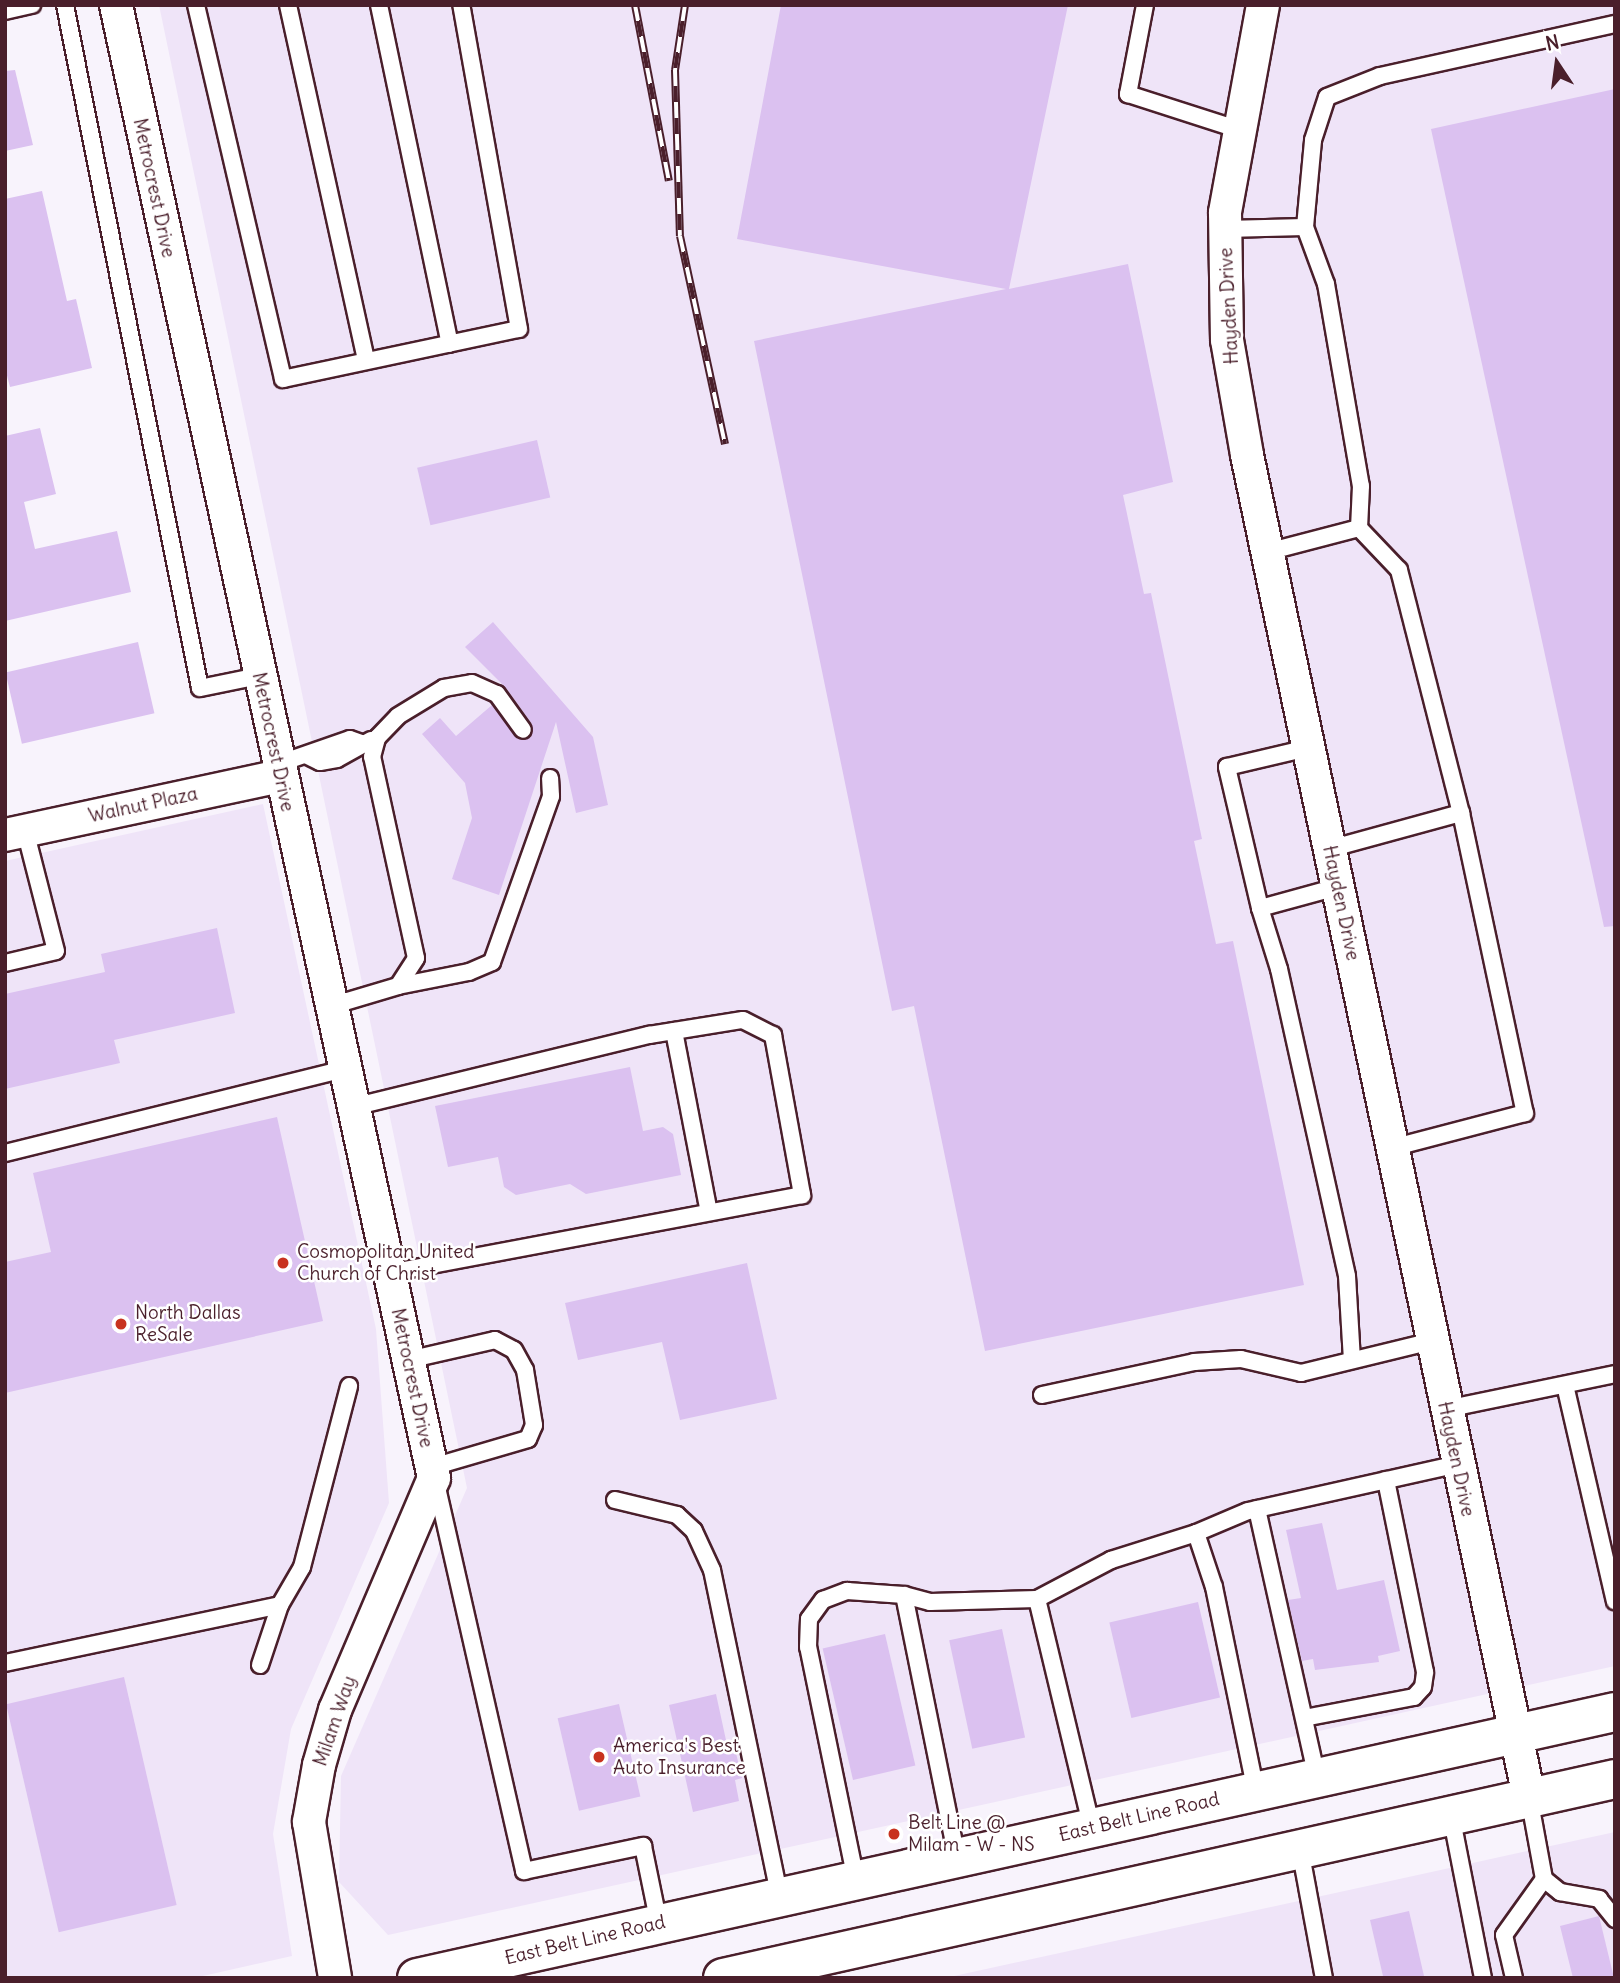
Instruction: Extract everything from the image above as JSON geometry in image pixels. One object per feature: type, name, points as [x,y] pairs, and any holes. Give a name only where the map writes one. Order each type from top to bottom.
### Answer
[{"type":"main road","name":"East Belt Line Road","points":[[417,1978],[1615,1712]]},
{"type":"main road","points":[[723,1978],[833,1960],[1300,1849],[1615,1779]]},
{"type":"street","name":"Metrocrest Drive","points":[[116,5],[279,770],[433,1472]]},
{"type":"street","name":"Hayden Drive","points":[[1263,5],[1225,229],[1227,340],[1267,552],[1529,1797]]},
{"type":"street","name":"Walnut Plaza","points":[[15,832],[279,770]]},
{"type":"street","name":"Milam Way","points":[[335,1978],[309,1822],[319,1765],[335,1710],[433,1472]]},
{"type":"lane","points":[[5,11],[32,5]]},
{"type":"lane","points":[[65,5],[200,688],[259,677]]},
{"type":"lane","points":[[197,5],[283,379],[519,329],[461,5]]},
{"type":"lane","points":[[288,5],[366,361]]},
{"type":"lane","points":[[379,5],[450,344]]},
{"type":"lane","points":[[1145,5],[1128,94],[1240,130]]},
{"type":"lane","points":[[1392,1148],[1525,1113],[1461,813],[1399,570],[1359,528],[1361,486],[1326,284],[1305,227],[1312,140],[1327,97],[1380,76],[1615,23]]},
{"type":"lane","points":[[1225,229],[1305,227]]},
{"type":"lane","points":[[1267,552],[1359,528]]},
{"type":"lane","points":[[279,770],[308,756],[317,748],[350,740],[369,741],[398,716],[444,688],[472,683],[497,694],[523,730]]},
{"type":"lane","points":[[369,741],[416,958],[398,986]]},
{"type":"lane","points":[[1308,748],[1227,767],[1260,908],[1279,968],[1347,1276],[1352,1360]]},
{"type":"lane","points":[[331,1006],[398,986],[469,972],[492,962],[551,796],[550,778]]},
{"type":"lane","points":[[1329,849],[1461,813]]},
{"type":"lane","points":[[5,963],[56,951],[15,832]]},
{"type":"lane","points":[[1260,908],[1337,887]]},
{"type":"lane","points":[[353,1107],[674,1031],[743,1020],[773,1035],[802,1195],[389,1273]]},
{"type":"lane","points":[[674,1031],[709,1212]]},
{"type":"lane","points":[[5,1153],[345,1069]]},
{"type":"lane","points":[[408,1360],[495,1340],[514,1350],[525,1370],[534,1425],[528,1439],[433,1472],[524,1871],[643,1846],[659,1924]]},
{"type":"lane","points":[[1042,1395],[1194,1362],[1241,1359],[1301,1373],[1432,1341]]},
{"type":"lane","points":[[1446,1409],[1615,1374]]},
{"type":"lane","points":[[1565,1385],[1615,1601]]},
{"type":"lane","points":[[260,1665],[281,1605],[302,1567],[349,1386]]},
{"type":"lane","points":[[856,1880],[808,1647],[809,1619],[823,1600],[847,1591],[904,1595],[930,1602],[1037,1599],[1111,1560],[1196,1533],[1257,1509],[1458,1464]]},
{"type":"lane","points":[[1304,1718],[1414,1697],[1423,1687],[1425,1672],[1386,1480]]},
{"type":"lane","points":[[615,1500],[677,1515],[694,1531],[712,1570],[780,1897]]},
{"type":"lane","points":[[1257,1509],[1317,1777]]},
{"type":"lane","points":[[1196,1533],[1214,1587],[1256,1791]]},
{"type":"lane","points":[[904,1595],[957,1857]]},
{"type":"lane","points":[[1037,1599],[1092,1828]]},
{"type":"lane","points":[[5,1663],[281,1605]]},
{"type":"lane","points":[[1529,1797],[1544,1879],[1560,1892],[1599,1899],[1615,1919]]},
{"type":"lane","points":[[1450,1815],[1483,1978]]},
{"type":"lane","points":[[1300,1849],[1324,1978]]},
{"type":"lane","points":[[1514,1978],[1504,1935],[1544,1879]]},
{"type":"shaded area","points":[[159,5],[1615,5],[1615,1666],[388,1935],[339,1882],[341,1776],[467,1488]]},
{"type":"shaded area","points":[[263,804],[376,1329],[389,1503],[291,1729],[273,1834],[292,1956],[194,1978],[5,1978],[5,861]]},
{"type":"shaded area","points":[[1615,1832],[1615,1978],[945,1978],[1468,1864]]},
{"type":"building","points":[[781,5],[1068,5],[1009,289],[1128,264],[1173,482],[1123,495],[1144,594],[1151,593],[1202,839],[1194,841],[1216,944],[1233,941],[1304,1285],[985,1351],[914,1006],[892,1011],[754,341],[1006,289],[737,239]]},
{"type":"building","points":[[15,70],[33,145],[5,151],[5,71]]},
{"type":"building","points":[[1615,89],[1615,926],[1604,927],[1431,129]]},
{"type":"building","points":[[42,191],[67,301],[76,299],[92,368],[10,387],[5,368],[5,199]]},
{"type":"building","points":[[40,428],[56,494],[24,502],[35,549],[117,531],[131,592],[5,621],[5,436]]},
{"type":"building","points":[[537,440],[550,497],[430,525],[417,468]]},
{"type":"building","points":[[493,622],[593,737],[608,805],[576,813],[556,722],[499,895],[452,879],[472,818],[465,783],[422,734],[440,718],[456,736],[492,705],[518,739],[532,735],[532,724],[506,688],[465,647]]},
{"type":"building","points":[[138,642],[154,713],[22,744],[5,673]]},
{"type":"building","points":[[217,928],[235,1013],[114,1040],[120,1063],[5,1089],[5,994],[105,972],[101,954]]},
{"type":"building","points":[[630,1067],[643,1131],[663,1127],[673,1134],[681,1175],[586,1194],[570,1184],[516,1195],[504,1187],[498,1157],[448,1167],[435,1106]]},
{"type":"building","points":[[277,1117],[323,1321],[5,1393],[5,1262],[51,1252],[33,1173]]},
{"type":"building","points":[[747,1263],[777,1399],[680,1420],[662,1342],[578,1360],[565,1303]]},
{"type":"building","points":[[1322,1523],[1337,1590],[1384,1580],[1400,1651],[1378,1656],[1379,1662],[1315,1670],[1313,1659],[1302,1661],[1288,1600],[1301,1598],[1286,1530]]},
{"type":"building","points":[[1198,1602],[1220,1697],[1131,1718],[1109,1622]]},
{"type":"building","points":[[1002,1629],[1025,1738],[972,1749],[949,1640]]},
{"type":"building","points":[[885,1634],[915,1766],[853,1780],[823,1648]]},
{"type":"building","points":[[124,1677],[177,1905],[59,1932],[6,1704]]},
{"type":"building","points":[[716,1694],[729,1754],[736,1753],[742,1778],[735,1780],[739,1801],[693,1812],[669,1705]]},
{"type":"building","name":"America's Best Auto Insurance","points":[[619,1704],[640,1797],[579,1811],[558,1718]]},
{"type":"building","points":[[1409,1911],[1424,1978],[1383,1978],[1370,1920]]},
{"type":"building","points":[[1599,1916],[1614,1978],[1573,1978],[1560,1926]]},
{"type":"railway","points":[[635,5],[669,181]]},
{"type":"railway","points":[[685,5],[675,70],[680,236],[725,444]]},
{"type":"place","name":"Cosmopolitan United Church of Christ","points":[[283,1263]]},
{"type":"place","name":"North Dallas ReSale","points":[[121,1324]]},
{"type":"place","name":"America's Best Auto Insurance","points":[[599,1757]]},
{"type":"place","name":"Belt Line @ Milam - W - NS","points":[[894,1834]]}]
